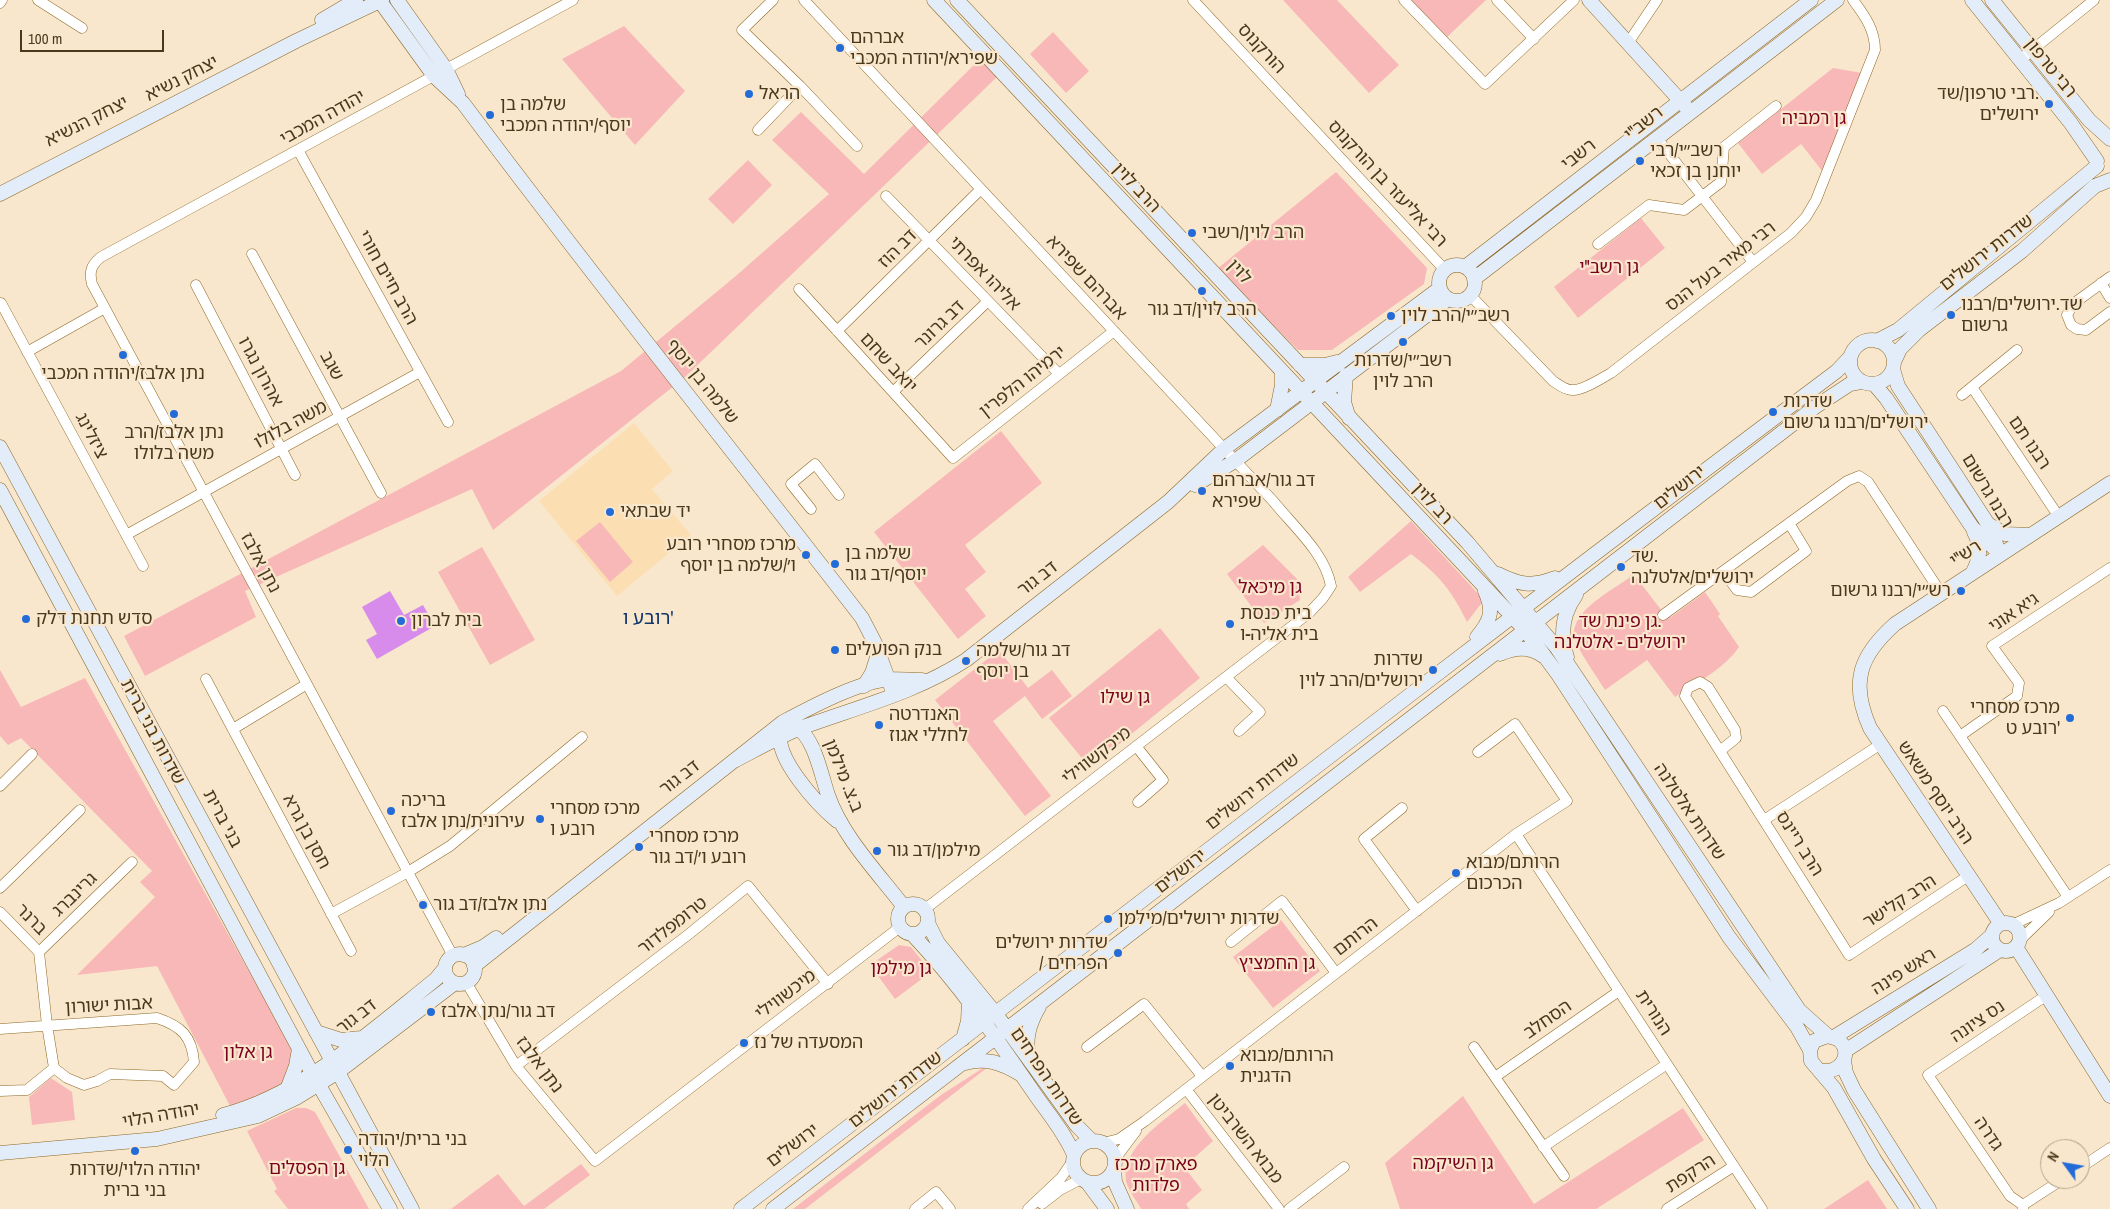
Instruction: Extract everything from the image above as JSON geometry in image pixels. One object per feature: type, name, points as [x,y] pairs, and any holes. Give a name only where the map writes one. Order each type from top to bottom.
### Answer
[{"type":"main road","name":"שלמה בן יוסף","points":[[381,0],[440,73],[646,343],[732,450],[862,618],[879,651],[894,695]]},
{"type":"main road","name":"יצחק נשיא","points":[[0,194],[296,41],[381,0]]},
{"type":"main road","name":"שלמה בן יוסף","points":[[397,0],[410,19],[440,73]]},
{"type":"main road","points":[[410,19],[411,0]]},
{"type":"main road","name":"הרב לוין","points":[[934,0],[1311,403]]},
{"type":"main road","name":"לוין","points":[[957,0],[1300,365],[1523,606]]},
{"type":"main road","points":[[1589,0],[1690,112]]},
{"type":"main road","name":"רשבי","points":[[1465,267],[1810,0]]},
{"type":"main road","name":"רשב\"י","points":[[1474,278],[1837,0]]},
{"type":"main road","name":"רבי טרפון","points":[[1972,0],[2070,122],[2097,163],[2102,175],[2110,179]]},
{"type":"main road","name":"רבי טרפון","points":[[1992,0],[2088,120],[2110,139]]},
{"type":"main road","name":"יצחק הנשיא","points":[[0,188],[293,36],[352,1]]},
{"type":"main road","name":"שדרות ירושלים","points":[[1877,341],[1898,330],[2097,163],[2100,152],[2110,145]]},
{"type":"main road","name":"שדרות ירושלים","points":[[1893,365],[1904,344],[1919,330],[2022,251],[2095,186],[2110,179]]},
{"type":"main road","points":[[1455,265],[1465,267],[1474,278],[1475,284],[1470,295],[1460,301],[1444,293],[1440,278],[1445,270],[1455,265]]},
{"type":"main road","points":[[1311,403],[1324,392],[1344,368],[1444,293]]},
{"type":"main road","points":[[1877,341],[1883,343],[1891,351],[1893,365],[1883,381],[1867,383],[1851,371],[1850,357],[1852,351],[1860,343],[1877,341]]},
{"type":"main road","name":"ירושלים","points":[[1567,573],[1837,371],[1850,357]]},
{"type":"main road","points":[[1300,365],[1325,365],[1344,368]]},
{"type":"main road","name":"רבנו גרשום","points":[[1893,365],[1898,386],[1988,524],[2000,554]]},
{"type":"main road","points":[[1314,381],[1344,368]]},
{"type":"main road","points":[[1344,368],[1344,402],[1349,418]]},
{"type":"main road","points":[[1277,410],[1282,385],[1282,371]]},
{"type":"main road","name":"דב גור","points":[[734,761],[801,728],[894,695],[940,676],[966,660],[1168,502],[1224,449],[1314,381]]},
{"type":"main road","name":"רבנו גרשום","points":[[1867,383],[1886,398],[1972,527],[2000,554]]},
{"type":"main road","name":"ירושלים","points":[[1526,631],[1816,407],[1850,384],[1867,383]]},
{"type":"main road","name":"דב גור","points":[[1168,502],[1235,460],[1311,403]]},
{"type":"main road","name":"רב לוין","points":[[1311,403],[1526,631]]},
{"type":"main road","name":"בני ברית","points":[[0,447],[412,1209]]},
{"type":"main road","name":"רש\"י","points":[[1860,674],[1865,661],[1882,635],[1895,624],[2110,484]]},
{"type":"main road","name":"שדרות בני ברית","points":[[0,490],[315,1079]]},
{"type":"main road","points":[[1988,524],[2005,534],[2030,535]]},
{"type":"main road","points":[[1972,527],[1978,539],[1980,554],[1979,561],[1973,572]]},
{"type":"main road","points":[[1492,571],[1520,584],[1540,584],[1567,573]]},
{"type":"main road","name":"שדרות ירושלים","points":[[963,1039],[1567,573]]},
{"type":"main road","points":[[1467,650],[1485,627],[1491,610],[1491,604],[1481,584]]},
{"type":"main road","points":[[1570,667],[1563,646],[1563,625],[1570,602],[1584,585]]},
{"type":"main road","name":"שדרות אלטלנה","points":[[1523,606],[1570,667],[1799,1010],[1811,1023],[1831,1036]]},
{"type":"main road","points":[[1484,663],[1526,631]]},
{"type":"main road","name":"שדרות אלטלנה","points":[[1526,631],[1548,661],[1729,937],[1797,1027],[1810,1050]]},
{"type":"main road","points":[[1484,663],[1517,648],[1534,650],[1548,661]]},
{"type":"main road","points":[[864,686],[872,672],[879,651]]},
{"type":"main road","name":"ירושלים","points":[[1043,1002],[1484,663]]},
{"type":"main road","name":"הרב יוסף משאש","points":[[1860,674],[1859,694],[1862,709],[1880,744],[2002,928],[2020,934],[2018,944],[2047,995],[2110,1096]]},
{"type":"main road","name":"דב גור","points":[[474,966],[543,914],[579,882],[783,722],[827,699],[864,686],[890,679],[928,680]]},
{"type":"main road","points":[[813,748],[822,720]]},
{"type":"main road","points":[[778,740],[783,722]]},
{"type":"main road","name":"ב.צ. מילמן","points":[[783,722],[801,728],[813,748],[828,796],[843,827]]},
{"type":"main road","name":"ב.צ. מילמן","points":[[778,740],[789,763],[817,803],[843,827]]},
{"type":"main road","points":[[757,749],[775,755],[789,763]]},
{"type":"main road","points":[[843,827],[904,907]]},
{"type":"main road","name":"דב גור","points":[[459,956],[482,948],[520,920],[579,882]]},
{"type":"main road","points":[[991,1018],[975,998],[938,943],[928,923],[924,909],[917,904],[904,907],[898,914],[900,927],[903,931],[913,935],[975,998],[1018,998]]},
{"type":"main road","points":[[913,935],[922,932],[928,923]]},
{"type":"main road","name":"הרב יוסף משאש","points":[[2000,950],[1993,942],[2002,928]]},
{"type":"main road","name":"ראש פינה","points":[[1831,1036],[1975,950],[2002,928]]},
{"type":"main road","points":[[2000,950],[2008,951],[2018,944]]},
{"type":"main road","name":"ראש פינה","points":[[1845,1056],[2000,950]]},
{"type":"main road","points":[[459,956],[472,960],[474,966],[472,977],[461,983],[448,977],[445,968],[448,961],[459,956]]},
{"type":"main road","name":"דב גור","points":[[335,1067],[362,1038],[436,979],[445,968]]},
{"type":"main road","name":"דב גור","points":[[315,1079],[461,983]]},
{"type":"main road","points":[[963,1039],[975,998]]},
{"type":"main road","points":[[1030,1061],[1027,1043],[1029,1029],[1043,1002]]},
{"type":"main road","name":"שדרות ירושלים","points":[[773,1209],[1043,1002]]},
{"type":"main road","name":"שדרות הפרחים","points":[[991,1018],[1002,1034],[1022,1075],[1064,1136],[1073,1158]]},
{"type":"main road","points":[[316,1032],[341,1040],[362,1038]]},
{"type":"main road","name":"שדרות הפרחים","points":[[1002,1034],[1030,1061],[1077,1126],[1098,1142]]},
{"type":"main road","points":[[1907,1209],[1874,1159],[1834,1088],[1811,1061],[1810,1050],[1814,1041],[1831,1036],[1841,1042],[1845,1056],[1846,1074],[1854,1090],[1929,1209]]},
{"type":"main road","name":"ירושלים","points":[[741,1209],[963,1039]]},
{"type":"main road","points":[[299,1049],[292,1092],[319,1101],[336,1114]]},
{"type":"main road","points":[[1819,1070],[1825,1072],[1836,1070],[1845,1056]]},
{"type":"main road","points":[[962,1064],[972,1061],[990,1061],[1006,1066],[1022,1075]]},
{"type":"main road","points":[[315,1079],[390,1209]]},
{"type":"main road","name":"יהודה הלוי","points":[[0,1153],[157,1139],[245,1119],[315,1079]]},
{"type":"main road","name":"יהודה הלוי","points":[[0,1143],[157,1132],[239,1111],[292,1092]]},
{"type":"main road","points":[[1107,1209],[1076,1174],[1073,1158],[1081,1145],[1098,1142],[1111,1150],[1115,1182],[1127,1209]]},
{"type":"main road","points":[[1084,1181],[1098,1183],[1104,1181],[1112,1173],[1114,1163]]},
{"type":"street","points":[[38,0],[82,28]]},
{"type":"street","name":"יהודה המכבי","points":[[92,267],[101,257],[573,0]]},
{"type":"street","points":[[773,0],[742,30],[800,86],[857,146]]},
{"type":"street","name":"אברהם שפירא","points":[[804,0],[1273,501],[1322,560],[1328,572],[1331,586]]},
{"type":"street","name":"הורקנוס","points":[[1193,0],[1305,120]]},
{"type":"street","points":[[1404,0],[1485,84],[1574,0]]},
{"type":"street","points":[[1497,0],[1534,39]]},
{"type":"street","points":[[1628,44],[1657,0]]},
{"type":"street","name":"רבי מאיר בעל הנס","points":[[1470,295],[1553,381],[1574,390],[1599,380],[1610,373],[1791,233],[1806,217],[1816,200],[1875,50],[1875,36],[1853,0]]},
{"type":"street","points":[[2020,60],[2094,0]]},
{"type":"street","points":[[758,130],[800,86]]},
{"type":"street","points":[[1598,244],[1649,205],[1684,210],[1721,182],[1724,147],[1776,106]]},
{"type":"street","name":"רבי אליעזר בן הורקנוס","points":[[1305,120],[1445,270]]},
{"type":"street","points":[[1657,138],[1753,262]]},
{"type":"street","name":"הרב חיים חורי","points":[[298,150],[448,422]]},
{"type":"street","name":"דב הוז","points":[[837,331],[981,189]]},
{"type":"street","name":"אליהו אפרתי","points":[[886,196],[1059,374]]},
{"type":"street","name":"שגב","points":[[252,254],[381,493]]},
{"type":"street","name":"נתן אלבז","points":[[92,267],[90,275],[92,284],[408,872],[459,956]]},
{"type":"street","points":[[2110,277],[2073,304],[2067,315],[2070,325],[2086,330],[2110,312]]},
{"type":"street","points":[[2101,283],[2110,298]]},
{"type":"street","name":"אהרון נגרו","points":[[196,285],[295,475]]},
{"type":"street","name":"יואב שחם","points":[[799,290],[953,458]]},
{"type":"street","name":"דב גרונר","points":[[893,392],[988,301]]},
{"type":"street","name":"ציזלינג","points":[[1,303],[143,566]]},
{"type":"street","points":[[27,352],[105,308]]},
{"type":"street","name":"ירמיהו הלפרין","points":[[953,458],[1114,331]]},
{"type":"street","points":[[1962,395],[2017,350]]},
{"type":"street","name":"משה בלולו","points":[[203,491],[420,372]]},
{"type":"street","name":"רבנו תם","points":[[1972,387],[2059,517]]},
{"type":"street","points":[[810,509],[791,484],[815,464],[839,495]]},
{"type":"street","points":[[1664,615],[1847,481],[1859,476],[1868,482],[1941,593]]},
{"type":"street","points":[[126,535],[203,491]]},
{"type":"street","points":[[1724,572],[1737,590],[1751,592],[1806,551],[1789,524]]},
{"type":"street","name":"גיא אוני","points":[[1960,736],[2018,696],[2019,683],[1992,646],[2110,568]]},
{"type":"street","name":"מיכקשווילי","points":[[924,909],[1309,613],[1331,586]]},
{"type":"street","points":[[1226,677],[1260,712],[1239,731]]},
{"type":"street","name":"חסן בן גרא","points":[[206,679],[351,951]]},
{"type":"street","name":"הרב ריינס","points":[[1720,751],[1736,738],[1735,730],[1708,687],[1700,682],[1688,688],[1685,696],[1849,955]]},
{"type":"street","points":[[232,729],[307,684]]},
{"type":"street","points":[[1943,711],[2068,897]]},
{"type":"street","name":"הרותם","points":[[1098,1142],[1119,1139],[1145,1121],[1516,834],[1567,801],[1515,724],[1478,752]]},
{"type":"street","points":[[331,914],[408,872],[450,846],[582,737]]},
{"type":"street","points":[[1764,820],[1880,744]]},
{"type":"street","points":[[1136,746],[1163,780],[1138,802]]},
{"type":"street","points":[[0,786],[32,754]]},
{"type":"street","points":[[1402,808],[1364,839],[1417,911]]},
{"type":"street","points":[[0,888],[80,810]]},
{"type":"street","name":"הנורית","points":[[1516,834],[1762,1209]]},
{"type":"street","name":"גרינברג","points":[[39,952],[132,862]]},
{"type":"street","name":"ראש פינה","points":[[2002,928],[2059,903],[2110,870]]},
{"type":"street","name":"הרב קלישר","points":[[1849,955],[1968,876]]},
{"type":"street","name":"טרומפלדור","points":[[516,1066],[689,934],[748,886],[828,984]]},
{"type":"street","points":[[1230,942],[1282,901],[1336,973]]},
{"type":"street","name":"ראש פינה","points":[[2018,944],[2059,903]]},
{"type":"street","name":"ברנר","points":[[0,912],[39,952]]},
{"type":"street","name":"מיכשווילי","points":[[595,1161],[900,927]]},
{"type":"street","name":"אבות ישורון","points":[[0,1029],[47,1025],[157,1018],[173,1024],[181,1030],[193,1049],[194,1062],[174,1085],[163,1076],[110,1074],[84,1085],[67,1078],[54,1068],[47,1025],[39,952]]},
{"type":"street","name":"נתן אלבז","points":[[461,983],[516,1066],[595,1161]]},
{"type":"street","name":"הסחלב","points":[[1495,1077],[1619,990]]},
{"type":"street","name":"נס ציונה","points":[[1928,1075],[2047,995]]},
{"type":"street","points":[[1087,1047],[1144,1004],[1202,1076]]},
{"type":"street","points":[[1474,1047],[1564,1176]]},
{"type":"street","points":[[1543,1147],[1667,1064]]},
{"type":"street","points":[[0,1091],[27,1090],[54,1068]]},
{"type":"street","name":"גדרה","points":[[1928,1075],[2010,1196],[2023,1207]]},
{"type":"street","name":"מבוא השרביטן","points":[[1186,1089],[1280,1209]]},
{"type":"street","name":"הרותם","points":[[1114,1163],[1145,1121]]},
{"type":"street","points":[[2090,1161],[2110,1148]]},
{"type":"street","points":[[1028,1209],[1061,1178],[1073,1158]]},
{"type":"street","name":"הרקפת","points":[[1667,1209],[1734,1166]]},
{"type":"street","points":[[1290,1209],[1344,1167]]},
{"type":"street","points":[[1035,1209],[1060,1190],[1084,1181]]},
{"type":"street","points":[[2023,1207],[2049,1189]]},
{"type":"street","points":[[915,1209],[936,1192],[950,1209]]},
{"type":"shaded area","name":"יד שבתאי","points":[[634,423],[673,471],[652,489],[691,535],[617,596],[539,501]]},
{"type":"shaded area","name":"בית לברון","points":[[390,591],[404,615],[423,605],[435,626],[377,659],[366,640],[377,634],[362,607]]},
{"type":"green space","points":[[1283,0],[1337,0],[1399,65],[1369,93]]},
{"type":"green space","points":[[1409,0],[1486,0],[1445,39]]},
{"type":"green space","points":[[624,26],[685,91],[635,145],[562,59]]},
{"type":"green space","points":[[1053,32],[1089,71],[1066,93],[1030,54]]},
{"type":"green space","points":[[981,58],[998,76],[684,378],[493,530],[472,489],[245,591],[256,617],[145,676],[124,636],[621,371],[737,275],[829,194],[772,140],[801,112],[864,174]]},
{"type":"green space","name":"גן רמביה","points":[[1833,68],[1862,73],[1823,172],[1801,144],[1762,174],[1738,143]]},
{"type":"green space","points":[[748,160],[772,185],[733,224],[708,199]]},
{"type":"green space","points":[[1336,172],[1427,268],[1424,284],[1332,350],[1298,350],[1217,269]]},
{"type":"green space","name":"גן רשב\"י","points":[[1641,218],[1665,248],[1578,318],[1554,287]]},
{"type":"green space","points":[[1001,431],[1042,483],[965,545],[986,572],[965,589],[986,616],[958,639],[874,532]]},
{"type":"green space","points":[[1411,521],[1484,600],[1467,622],[1444,584],[1411,554],[1360,592],[1348,577]]},
{"type":"green space","points":[[600,522],[633,562],[610,582],[576,541]]},
{"type":"green space","name":"גן מיכאל","points":[[1263,545],[1297,579],[1300,600],[1264,623],[1227,574]]},
{"type":"green space","points":[[482,547],[535,640],[490,665],[438,572]]},
{"type":"green space","name":"גן פינת שד. ירושלים - אלטלנה","points":[[1632,572],[1662,611],[1671,617],[1705,592],[1720,614],[1718,616],[1739,647],[1718,669],[1675,697],[1647,660],[1605,690],[1582,655],[1575,640],[1575,626],[1579,618],[1594,602],[1629,578]]},
{"type":"green space","name":"גן שילו","points":[[1160,628],[1200,678],[1090,768],[1049,718]]},
{"type":"green space","points":[[999,650],[1028,688],[1052,670],[1072,696],[1042,719],[1025,696],[993,721],[1051,796],[1025,816],[935,700]]},
{"type":"green space","name":"גן אלון","points":[[0,670],[21,707],[85,678],[295,1054],[289,1075],[277,1090],[257,1099],[230,1106],[157,966],[77,975],[155,897],[140,882],[152,871],[21,738],[8,745],[0,736]]},
{"type":"green space","name":"גן החמציץ","points":[[1281,920],[1320,971],[1273,1008],[1233,957]]},
{"type":"green space","name":"גן מילמן","points":[[899,945],[911,947],[931,972],[895,999],[870,965]]},
{"type":"green space","points":[[988,1067],[805,1209],[793,1209],[941,1095],[983,1068]]},
{"type":"green space","points":[[51,1078],[72,1092],[75,1120],[32,1125],[29,1097]]},
{"type":"green space","name":"גן השיקמה","points":[[1463,1096],[1534,1204],[1683,1108],[1704,1140],[1596,1209],[1400,1209],[1385,1163]]},
{"type":"green space","name":"פארק מרכז פלדות","points":[[1185,1103],[1213,1141],[1184,1167],[1202,1190],[1186,1204],[1189,1209],[1141,1209],[1126,1181],[1126,1169],[1130,1157],[1145,1136]]},
{"type":"green space","name":"גן הפסלים","points":[[296,1108],[306,1108],[315,1112],[369,1209],[288,1209],[274,1191],[277,1189],[247,1131]]},
{"type":"green space","points":[[581,1164],[590,1175],[544,1209],[451,1209],[498,1174],[524,1206]]},
{"type":"green space","points":[[1868,1180],[1887,1209],[1824,1209]]},
{"type":"place","name":"אברהם שפירא/יהודה המכבי","points":[[840,48]]},
{"type":"place","name":"הראל","points":[[749,94]]},
{"type":"place","name":"רבי טרפון/שד. ירושלים","points":[[2049,104]]},
{"type":"place","name":"שלמה בן יוסף/יהודה המכבי","points":[[490,115]]},
{"type":"place","name":"רשב״י/רבי יוחנן בן זכאי","points":[[1640,161]]},
{"type":"place","name":"הרב לוין/רשבי","points":[[1192,233]]},
{"type":"place","name":"הרב לוין/דב גור","points":[[1202,291]]},
{"type":"place","name":"שד.ירושלים/רבנו גרשום","points":[[1951,315]]},
{"type":"place","name":"רשב״י/הרב לוין","points":[[1391,316]]},
{"type":"place","name":"רשב״י/שדרות הרב לוין","points":[[1403,342]]},
{"type":"place","name":"נתן אלבז/יהודה המכבי","points":[[123,355]]},
{"type":"place","name":"שדרות ירושלים/רבנו גרשום","points":[[1773,412]]},
{"type":"place","name":"נתן אלבז/הרב משה בלולו","points":[[174,414]]},
{"type":"place","name":"דב גור/אברהם שפירא","points":[[1202,491]]},
{"type":"place","name":"יד שבתאי","points":[[610,512]]},
{"type":"place","name":"מרכז מסחרי רובע ו׳/שלמה בן יוסף","points":[[806,555]]},
{"type":"place","name":"שלמה בן יוסף/דב גור","points":[[835,564]]},
{"type":"place","name":"שד. ירושלים/אלטלנה","points":[[1621,567]]},
{"type":"place","name":"רש״י/רבנו גרשום","points":[[1961,591]]},
{"type":"place","name":"סדש תחנת דלק","points":[[26,619]]},
{"type":"place","name":"בית לברון","points":[[401,621]]},
{"type":"place","name":"בית כנסת בית אליה-ו","points":[[1230,624]]},
{"type":"place","name":"בנק הפועלים","points":[[835,650]]},
{"type":"place","name":"דב גור/שלמה בן יוסף","points":[[966,661]]},
{"type":"place","name":"שדרות ירושלים/הרב לוין","points":[[1433,670]]},
{"type":"place","name":"מרכז מסחרי רובע ט'","points":[[2070,718]]},
{"type":"place","name":"האנדרטה לחללי אגוז","points":[[879,725]]},
{"type":"place","name":"בריכה עירונית/נתן אלבז","points":[[391,811]]},
{"type":"place","name":"מרכז מסחרי רובע ו","points":[[540,819]]},
{"type":"place","name":"מרכז מסחרי רובע ו׳/דב גור","points":[[639,847]]},
{"type":"place","name":"מילמן/דב גור","points":[[877,851]]},
{"type":"place","name":"הרותם/מבוא הכרכום","points":[[1456,873]]},
{"type":"place","name":"נתן אלבז/דב גור","points":[[423,905]]},
{"type":"place","name":"שדרות ירושלים/מילמן","points":[[1108,919]]},
{"type":"place","name":"שדרות ירושלים / הפרחים","points":[[1118,953]]},
{"type":"place","name":"דב גור/נתן אלבז","points":[[431,1012]]},
{"type":"place","name":"המסעדה של נז","points":[[744,1043]]},
{"type":"place","name":"הרותם/מבוא הדגנית","points":[[1230,1066]]},
{"type":"place","name":"בני ברית/יהודה הלוי","points":[[348,1150]]},
{"type":"place","name":"יהודה הלוי/שדרות בני ברית","points":[[135,1151]]},
{"type":"district","name":"רובע ו'","points":[[648,619]]}]
